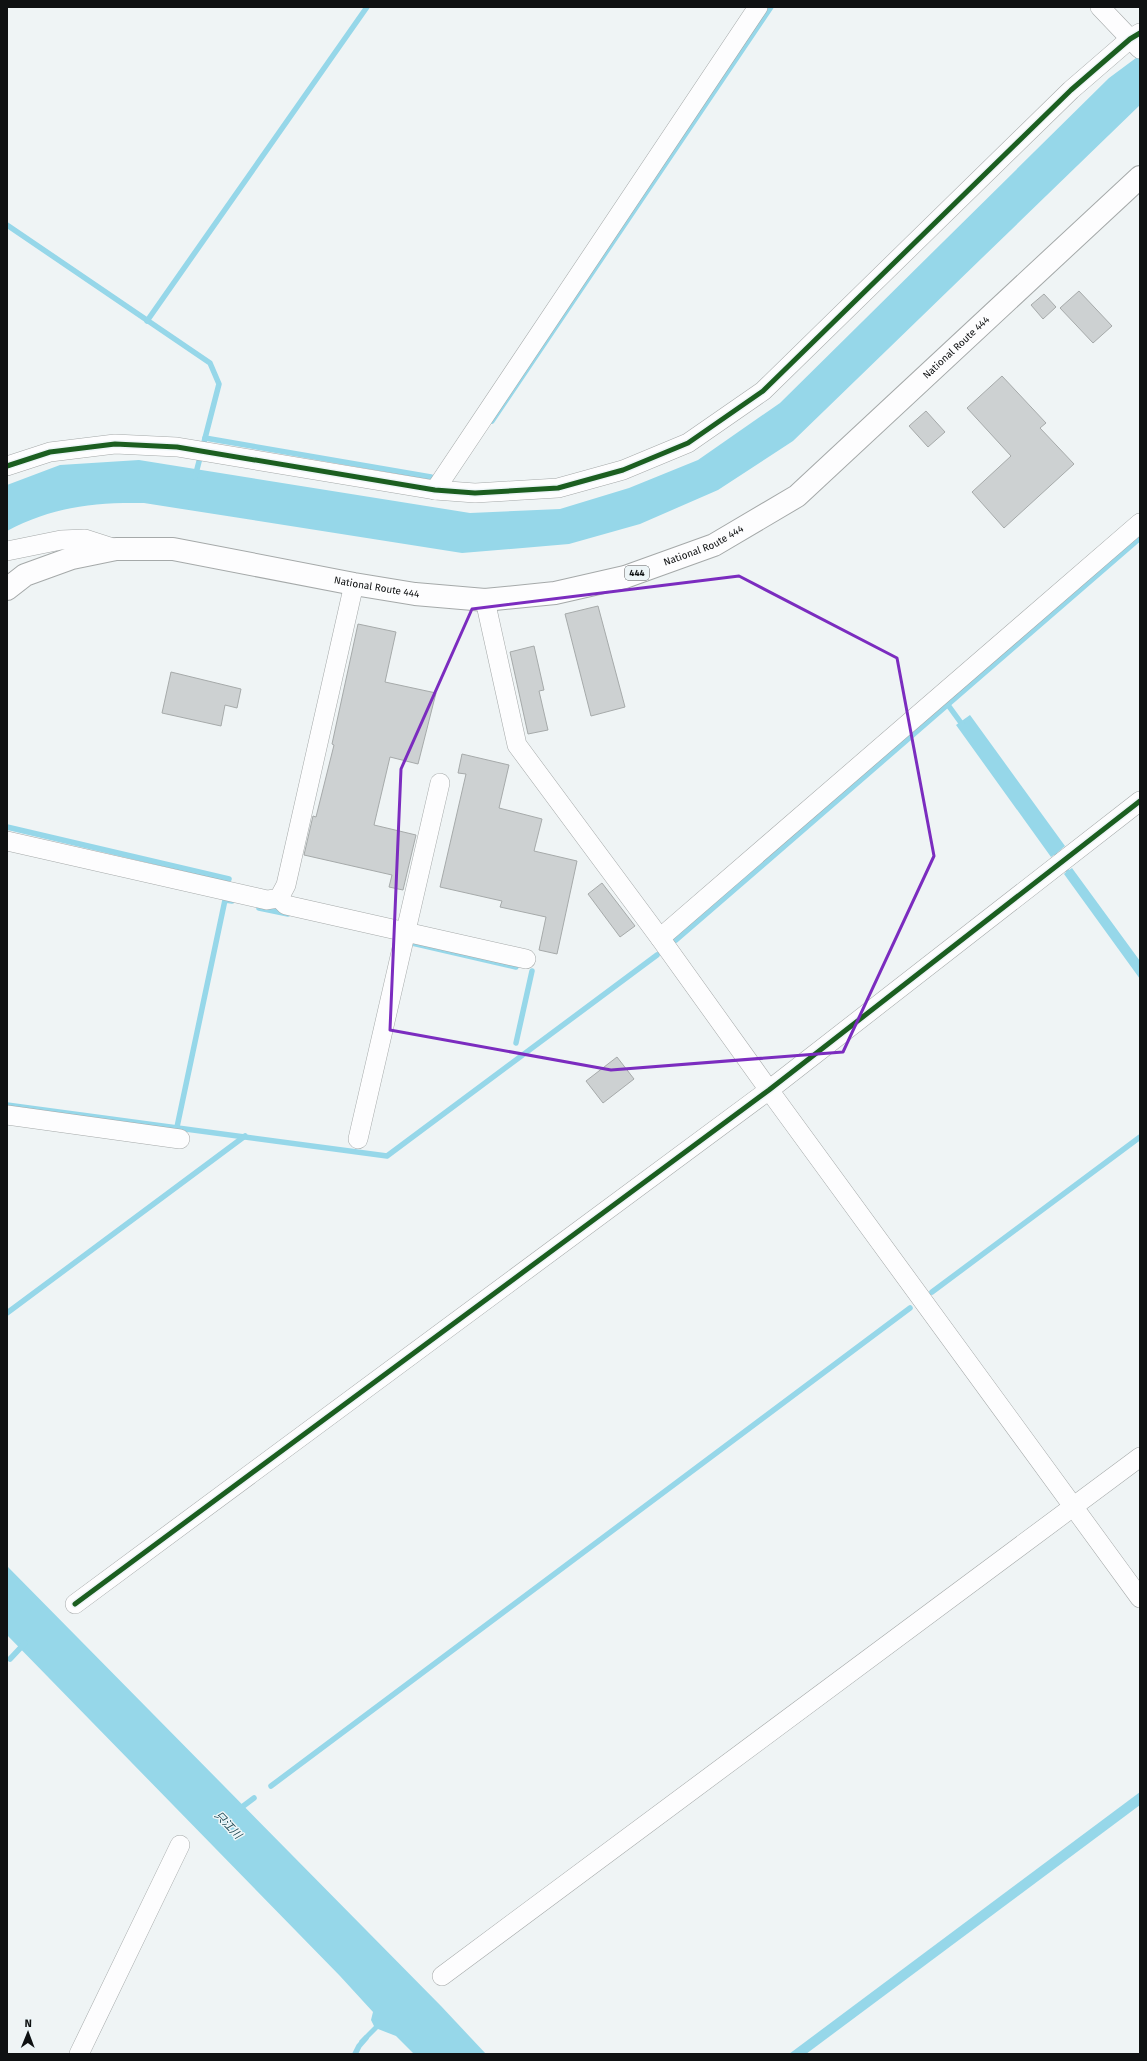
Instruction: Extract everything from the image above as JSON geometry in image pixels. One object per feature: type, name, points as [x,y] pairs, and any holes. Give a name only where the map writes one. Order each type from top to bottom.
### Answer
[{"type":"highway","name":"National Route 444","points":[[7,589],[25,575],[72,558],[116,549],[174,550],[415,594],[485,600],[555,593],[625,577],[714,545],[798,496],[1140,177]]},
{"type":"street","points":[[435,490],[758,7]]},
{"type":"street","points":[[7,466],[50,452],[115,444],[200,451],[435,490],[475,493],[558,488],[623,470],[688,443],[763,391],[1071,90],[1136,41],[1100,7]]},
{"type":"street","points":[[660,938],[1140,523]]},
{"type":"street","points":[[7,551],[61,540],[84,539],[116,549]]},
{"type":"street","points":[[279,898],[286,885],[354,584]]},
{"type":"street","points":[[485,600],[518,745],[660,938],[768,1090],[1140,1598]]},
{"type":"street","points":[[358,1139],[440,783]]},
{"type":"street","points":[[75,1604],[768,1090],[1140,801]]},
{"type":"street","points":[[7,841],[267,900],[279,898]]},
{"type":"street","points":[[279,898],[286,905],[526,959]]},
{"type":"street","points":[[7,1115],[180,1139]]},
{"type":"street","points":[[442,1976],[1140,1457]]},
{"type":"street","points":[[79,2054],[180,1846]]},
{"type":"highlighted area","points":[[739,576],[897,658],[934,856],[843,1052],[611,1070],[390,1030],[401,769],[472,609]]},
{"type":"water","points":[[1140,55],[1140,105],[793,441],[718,490],[640,524],[569,544],[462,553],[144,503],[91,505],[57,511],[40,516],[7,531],[7,485],[60,465],[139,460],[470,513],[560,509],[629,488],[698,460],[780,403],[1109,78]]},
{"type":"water","points":[[970,715],[1065,846],[1057,853],[1069,870],[1072,868],[1140,961],[1140,979],[1064,874],[1066,872],[1054,855],[1051,857],[956,725]]},
{"type":"water","name":"只江川","points":[[7,1566],[441,2006],[486,2054],[414,2054],[396,2036],[378,2029],[362,2045],[359,2041],[374,2026],[371,2020],[373,2012],[340,1976],[7,1635]]},
{"type":"water","points":[[1140,1792],[1140,1805],[806,2054],[789,2054]]},
{"type":"building","points":[[1079,291],[1112,326],[1093,343],[1060,308]]},
{"type":"building","points":[[1044,294],[1056,307],[1043,319],[1031,305]]},
{"type":"building","points":[[1002,376],[1046,423],[1040,428],[1074,464],[1004,528],[972,492],[1011,456],[967,408]]},
{"type":"building","points":[[926,411],[945,432],[928,447],[909,426]]},
{"type":"building","points":[[598,606],[625,707],[591,716],[565,614]]},
{"type":"building","points":[[358,624],[396,632],[385,682],[436,693],[418,764],[390,757],[374,825],[416,835],[403,890],[389,887],[392,875],[304,855],[313,816],[316,817],[334,745],[332,744]]},
{"type":"building","points":[[534,646],[544,690],[539,691],[548,730],[528,734],[510,652]]},
{"type":"building","points":[[171,672],[241,689],[237,708],[225,705],[221,726],[162,713]]},
{"type":"building","points":[[462,754],[509,765],[499,808],[542,819],[534,851],[577,861],[557,954],[539,950],[546,917],[500,907],[502,901],[440,887],[466,774],[458,773]]},
{"type":"building","points":[[602,883],[635,926],[620,937],[588,894]]},
{"type":"building","points":[[617,1057],[634,1079],[603,1103],[586,1081]]},
{"type":"waterway","points":[[147,321],[367,7]]},
{"type":"waterway","points":[[492,421],[771,7]]},
{"type":"waterway","points":[[7,225],[210,363],[219,384],[195,477]]},
{"type":"waterway","points":[[205,438],[431,477]]},
{"type":"waterway","points":[[676,940],[1140,538]]},
{"type":"waterway","points":[[948,705],[964,727]]},
{"type":"waterway","points":[[7,827],[229,879]]},
{"type":"waterway","points":[[177,1127],[225,900],[232,901]]},
{"type":"waterway","points":[[259,908],[288,914]]},
{"type":"waterway","points":[[412,943],[516,967]]},
{"type":"waterway","points":[[7,1105],[387,1156],[657,955]]},
{"type":"waterway","points":[[516,1043],[532,971]]},
{"type":"waterway","points":[[7,1313],[245,1136]]},
{"type":"waterway","points":[[932,1292],[1140,1137]]},
{"type":"waterway","points":[[271,1786],[910,1308]]},
{"type":"waterway","points":[[10,1659],[25,1643]]},
{"type":"waterway","points":[[238,1810],[254,1798]]},
{"type":"waterway","points":[[355,2054],[359,2046],[366,2038]]},
{"type":"cycle path","points":[[7,466],[50,452],[115,444],[177,447],[435,490],[475,493],[558,488],[623,470],[688,443],[763,391],[1071,90],[1130,39],[1140,33]]},
{"type":"cycle path","points":[[75,1604],[769,1090],[1140,801]]}]
